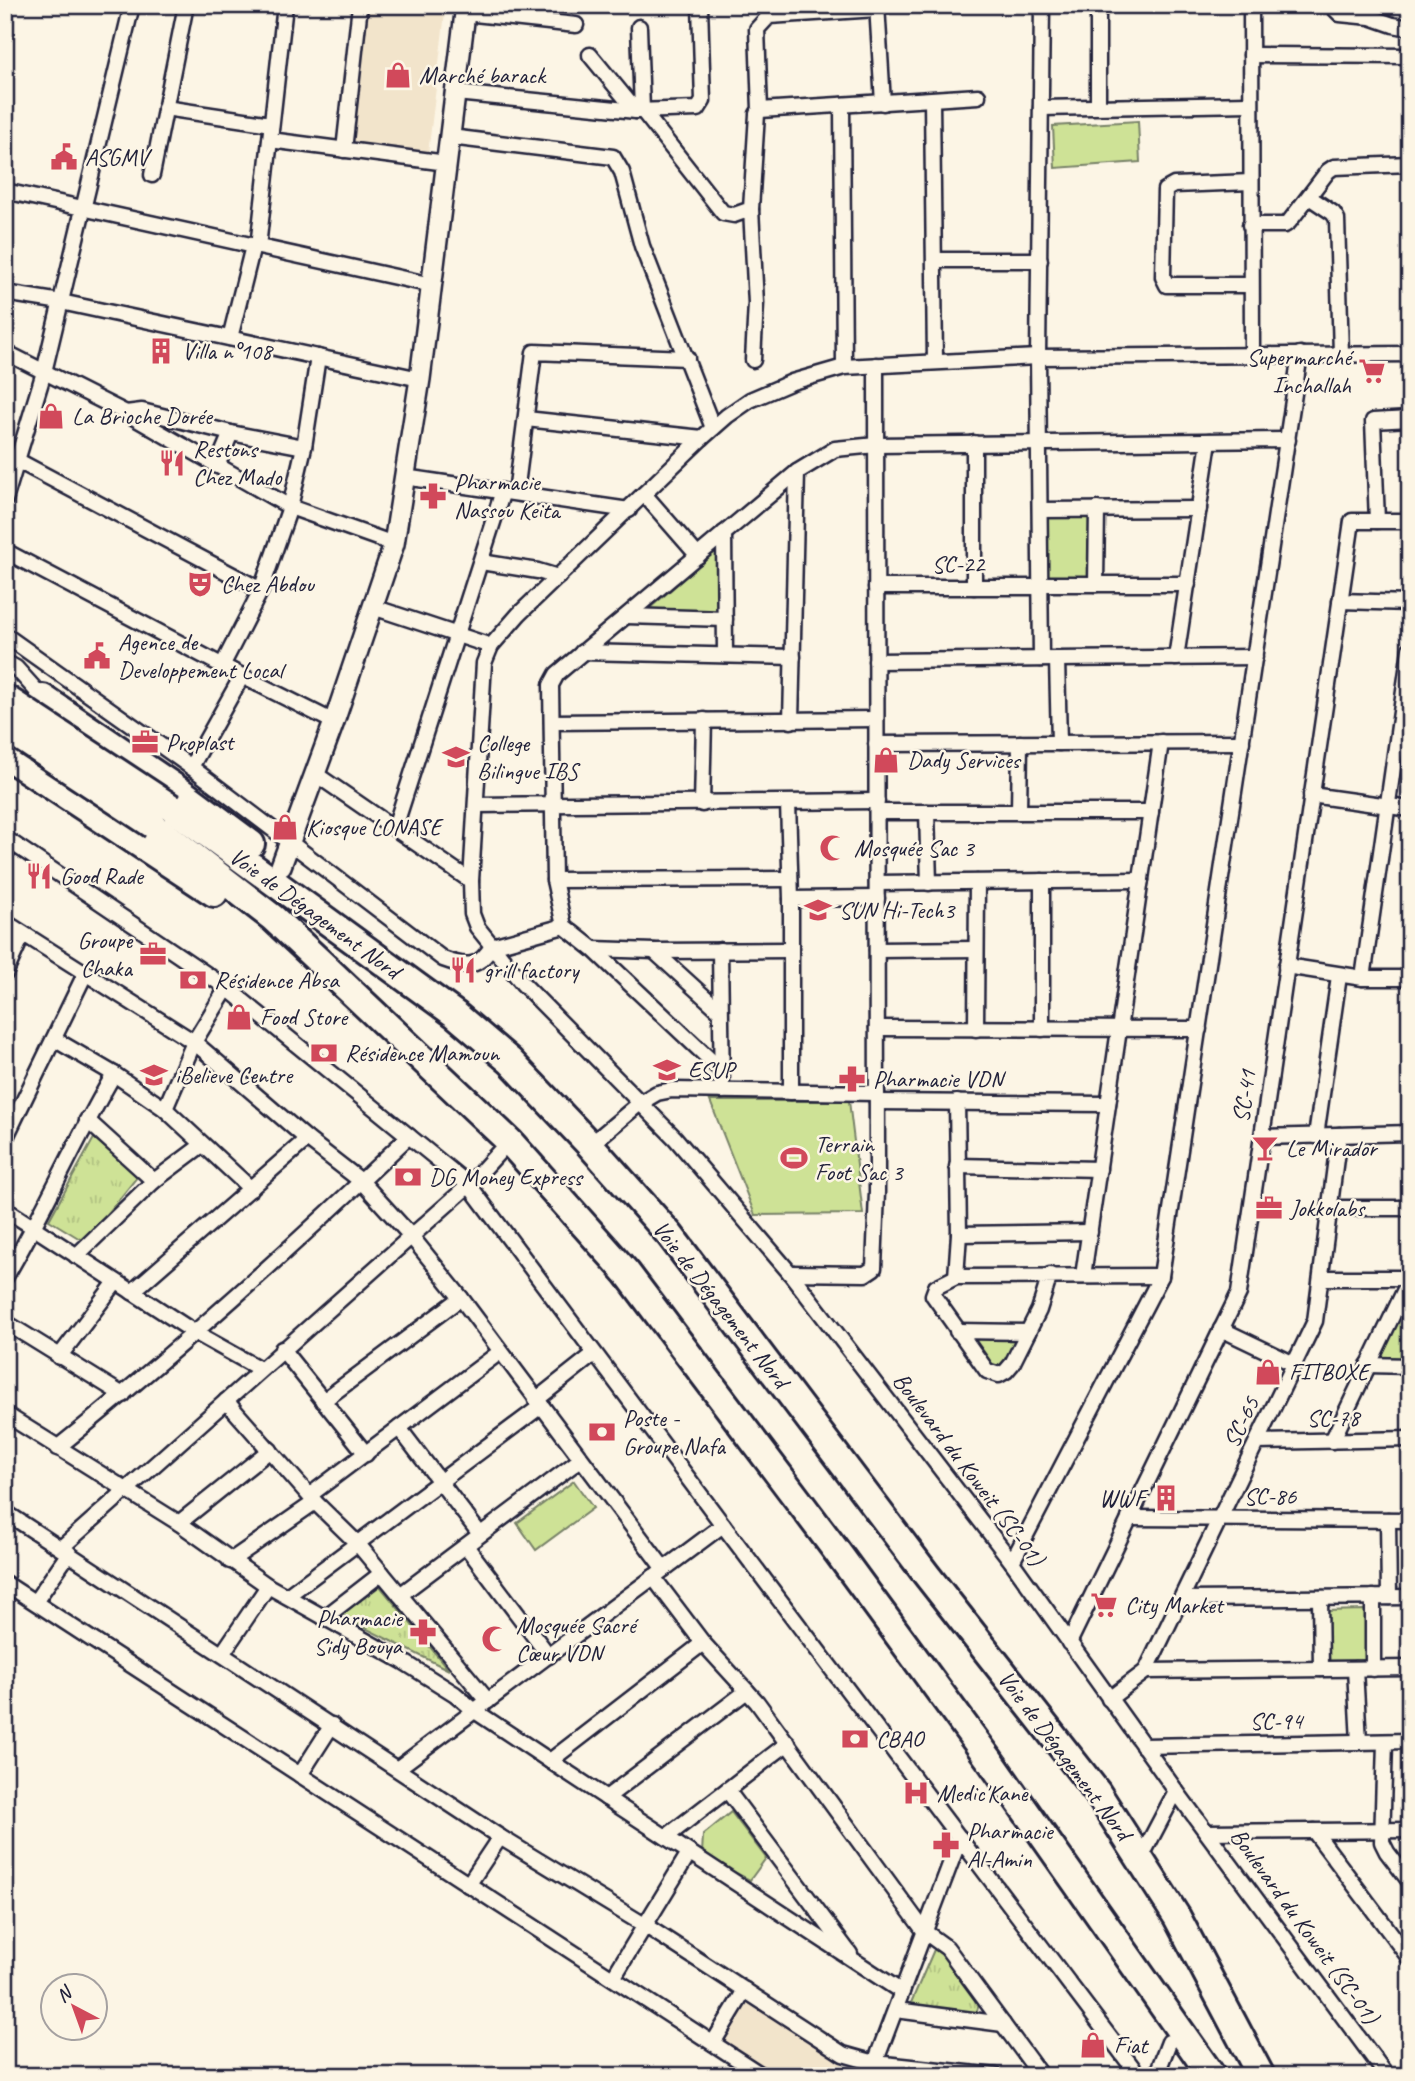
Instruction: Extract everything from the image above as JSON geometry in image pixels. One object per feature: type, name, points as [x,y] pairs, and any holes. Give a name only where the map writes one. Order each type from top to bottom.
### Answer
[{"type":"highway","name":"Voie de Dégagement Nord","points":[[5,698],[162,817],[456,1016],[510,1061],[590,1145],[670,1235],[926,1574],[1052,1733],[1131,1843],[1177,1917],[1261,2076]]},
{"type":"highway","points":[[43,698],[180,791],[281,866],[419,977],[456,1016]]},
{"type":"highway","points":[[7,748],[213,892],[317,975],[378,1018]]},
{"type":"highway","name":"Voie de Dégagement Nord","points":[[7,748],[162,817],[509,1141],[627,1273],[838,1553],[989,1759],[1176,2039],[1212,2076]]},
{"type":"highway","points":[[1052,1733],[1082,1762],[1146,1848],[1208,1942],[1279,2076]]},
{"type":"highway","points":[[1176,2039],[1192,2076]]},
{"type":"street","points":[[5,500],[11,457],[44,372],[132,5]]},
{"type":"street","points":[[152,175],[186,5]]},
{"type":"street","points":[[230,338],[256,246],[285,5]]},
{"type":"street","points":[[344,149],[360,5]]},
{"type":"street","points":[[456,93],[639,111],[698,109],[703,104],[700,5]]},
{"type":"street","points":[[1041,659],[1038,357],[1042,5]]},
{"type":"street","points":[[1098,5],[1098,106]]},
{"type":"street","points":[[1251,5],[1252,354]]},
{"type":"street","points":[[1331,5],[1340,14],[1370,17],[1393,26],[1410,28]]},
{"type":"street","points":[[753,360],[756,303],[751,209],[757,114],[760,110],[758,29],[762,22],[769,16],[877,7],[883,103]]},
{"type":"street","points":[[281,866],[334,722],[394,544],[420,379],[466,9],[504,11],[576,25]]},
{"type":"street","points":[[639,27],[639,111]]},
{"type":"street","points":[[590,55],[723,213],[734,215],[751,209]]},
{"type":"street","points":[[1251,55],[1410,56]]},
{"type":"street","points":[[760,110],[978,96]]},
{"type":"street","points":[[932,100],[935,361]]},
{"type":"street","points":[[1041,108],[1250,104]]},
{"type":"street","points":[[842,106],[844,367]]},
{"type":"street","points":[[165,108],[271,124]]},
{"type":"street","points":[[450,137],[613,157],[622,172],[642,246],[687,358],[708,433]]},
{"type":"street","points":[[270,140],[447,163]]},
{"type":"street","points":[[1251,225],[1285,225],[1334,167],[1410,164]]},
{"type":"street","points":[[1251,182],[1174,185],[1165,190],[1163,277],[1167,285],[1251,285]]},
{"type":"street","points":[[5,191],[432,285]]},
{"type":"street","points":[[1309,197],[1333,213],[1336,219],[1341,354]]},
{"type":"street","points":[[935,260],[1040,260]]},
{"type":"street","points":[[5,293],[61,302],[420,379]]},
{"type":"street","points":[[5,352],[126,413],[290,507],[394,544]]},
{"type":"street","points":[[395,827],[481,562],[510,492],[526,419],[534,352],[687,358]]},
{"type":"street","points":[[1012,1563],[1161,1276],[1300,354]]},
{"type":"street","points":[[471,881],[484,663],[491,646],[519,614],[708,433],[750,400],[792,382],[844,367],[1038,357],[1410,354]]},
{"type":"street","points":[[222,666],[261,590],[290,507],[304,447],[318,357]]},
{"type":"street","points":[[790,1273],[865,1274],[874,1268],[877,1192],[876,365]]},
{"type":"street","points":[[126,413],[142,411],[230,433],[304,447]]},
{"type":"street","points":[[526,419],[708,433]]},
{"type":"street","points":[[1410,419],[1373,421],[1377,521],[1410,521]]},
{"type":"street","points":[[218,466],[230,433]]},
{"type":"street","points":[[721,1070],[593,948],[564,926],[554,880],[553,679],[797,472],[835,449],[876,445],[974,443],[1287,440]]},
{"type":"street","points":[[1176,658],[1209,441]]},
{"type":"street","points":[[974,443],[974,587]]},
{"type":"street","points":[[11,457],[261,590]]},
{"type":"street","points":[[792,721],[797,472]]},
{"type":"street","points":[[404,477],[629,510]]},
{"type":"street","points":[[644,495],[698,556]]},
{"type":"street","points":[[1097,509],[1097,584]]},
{"type":"street","points":[[1040,510],[1199,509]]},
{"type":"street","name":"SC-41","points":[[1069,1643],[1238,1293],[1352,521],[1377,521]]},
{"type":"street","points":[[724,533],[725,655]]},
{"type":"street","points":[[5,551],[334,722]]},
{"type":"street","points":[[481,562],[558,577]]},
{"type":"street","name":"SC-22","points":[[876,587],[1188,584]]},
{"type":"street","points":[[1340,601],[1410,603]]},
{"type":"street","points":[[373,607],[491,646]]},
{"type":"street","points":[[626,616],[725,620]]},
{"type":"street","points":[[5,635],[191,767],[443,960],[459,965],[477,963],[486,956],[492,946],[564,926]]},
{"type":"street","points":[[1363,978],[1410,649]]},
{"type":"street","points":[[582,652],[793,657]]},
{"type":"street","points":[[876,661],[1255,657]]},
{"type":"street","points":[[1057,659],[1059,743]]},
{"type":"street","points":[[5,662],[31,683],[43,698],[39,713],[7,748]]},
{"type":"street","points":[[191,767],[242,676]]},
{"type":"street","points":[[552,722],[876,719]]},
{"type":"street","points":[[702,804],[704,720]]},
{"type":"street","points":[[1083,1276],[1161,742]]},
{"type":"street","points":[[876,744],[1242,742]]},
{"type":"street","points":[[1019,812],[1020,743]]},
{"type":"street","points":[[314,773],[471,881]]},
{"type":"street","points":[[1311,795],[1410,809]]},
{"type":"street","points":[[477,805],[788,803],[927,812],[1151,812]]},
{"type":"street","points":[[788,803],[791,1092]]},
{"type":"street","points":[[927,812],[929,883]]},
{"type":"street","points":[[6,839],[227,988],[469,1185],[1139,2076]]},
{"type":"street","points":[[554,880],[790,879]]},
{"type":"street","points":[[791,899],[929,883],[1141,880]]},
{"type":"street","name":"Boulevard du Koweit (SC-01)","points":[[471,881],[475,922],[492,946],[523,984],[675,1138],[790,1273],[1012,1563],[1143,1746],[1387,2076]]},
{"type":"street","points":[[1042,881],[1042,1029]]},
{"type":"street","points":[[976,1029],[977,882]]},
{"type":"street","points":[[6,924],[194,1042],[307,1139],[361,1181],[411,1236],[461,1298],[581,1459],[703,1643],[747,1691],[788,1743],[925,1932],[937,1938],[947,1948],[1041,2076]]},
{"type":"street","points":[[5,974],[23,934]]},
{"type":"street","points":[[593,948],[654,951],[790,950]]},
{"type":"street","points":[[877,950],[976,949]]},
{"type":"street","points":[[720,950],[722,1091]]},
{"type":"street","points":[[654,951],[720,1011]]},
{"type":"street","points":[[1286,966],[1339,976],[1410,978]]},
{"type":"street","points":[[5,1139],[86,972]]},
{"type":"street","points":[[1317,1136],[1339,976]]},
{"type":"street","points":[[165,1110],[194,1042],[227,988]]},
{"type":"street","points":[[877,1028],[1199,1029]]},
{"type":"street","points":[[54,1039],[114,1073],[165,1110],[251,1189]]},
{"type":"street","points":[[5,1278],[34,1228],[87,1120],[114,1073]]},
{"type":"street","points":[[590,1145],[640,1103],[657,1093],[672,1090],[791,1092],[957,1102],[1108,1104]]},
{"type":"street","points":[[956,1277],[959,1234],[957,1102]]},
{"type":"street","points":[[87,1120],[154,1181]]},
{"type":"street","points":[[1262,1136],[1410,1133]]},
{"type":"street","name":"SC-65","points":[[1109,1699],[1146,1671],[1315,1321],[1339,1135]]},
{"type":"street","points":[[57,1448],[123,1395],[409,1136]]},
{"type":"street","points":[[132,1292],[307,1139]]},
{"type":"street","points":[[35,1602],[65,1550],[124,1491],[469,1185],[509,1141]]},
{"type":"street","points":[[76,1256],[154,1181],[202,1145]]},
{"type":"street","points":[[957,1166],[1099,1169]]},
{"type":"street","points":[[1330,1208],[1410,1208]]},
{"type":"street","points":[[5,1209],[194,1332],[260,1370]]},
{"type":"street","points":[[959,1234],[1090,1232]]},
{"type":"street","points":[[1050,1275],[1044,1297],[1009,1368],[996,1375],[987,1371],[957,1331],[940,1307],[933,1290],[956,1277],[1050,1275],[1161,1276]]},
{"type":"street","points":[[1321,1278],[1410,1278],[1332,1441]]},
{"type":"street","points":[[59,1357],[116,1282]]},
{"type":"street","points":[[323,1401],[461,1298]]},
{"type":"street","points":[[5,1322],[123,1395]]},
{"type":"street","points":[[1221,1329],[1294,1364]]},
{"type":"street","points":[[957,1331],[1028,1332]]},
{"type":"street","points":[[282,1349],[366,1454]]},
{"type":"street","points":[[230,1561],[500,1352]]},
{"type":"street","points":[[288,1597],[538,1403],[594,1354]]},
{"type":"street","points":[[1368,1365],[1410,1366]]},
{"type":"street","points":[[226,1401],[357,1543],[488,1701]]},
{"type":"street","points":[[5,1414],[179,1523],[268,1587],[404,1662],[455,1694],[475,1711],[550,1762],[902,1992]]},
{"type":"street","points":[[399,1428],[480,1534]]},
{"type":"street","name":"SC-78","points":[[1256,1442],[1410,1439]]},
{"type":"street","points":[[179,1523],[270,1450]]},
{"type":"street","points":[[400,1595],[581,1459]]},
{"type":"street","points":[[5,1512],[500,1837],[646,1926],[843,2054],[875,2063],[996,2076]]},
{"type":"street","name":"SC-86","points":[[1129,1518],[1410,1520]]},
{"type":"street","points":[[1388,1520],[1389,1597]]},
{"type":"street","points":[[398,1768],[723,1525]]},
{"type":"street","points":[[466,1546],[549,1656]]},
{"type":"street","points":[[324,1618],[382,1573]]},
{"type":"street","points":[[5,1583],[763,2076]]},
{"type":"street","points":[[222,1654],[268,1587]]},
{"type":"street","points":[[1373,1597],[1373,1669]]},
{"type":"street","points":[[1181,1599],[1410,1597]]},
{"type":"street","points":[[1320,1598],[1321,1669]]},
{"type":"street","points":[[550,1762],[703,1643]]},
{"type":"street","points":[[1146,1671],[1410,1668]]},
{"type":"street","points":[[1356,1669],[1359,1742]]},
{"type":"street","points":[[606,1798],[747,1691]]},
{"type":"street","points":[[300,1775],[332,1726]]},
{"type":"street","name":"SC-94","points":[[1143,1746],[1410,1741]]},
{"type":"street","points":[[1385,1742],[1382,1830],[1384,1848],[1410,1882]]},
{"type":"street","points":[[666,1837],[788,1743]]},
{"type":"street","points":[[727,1790],[857,1963]]},
{"type":"street","points":[[1146,1848],[1176,1791]]},
{"type":"street","points":[[1207,1832],[1410,1830]]},
{"type":"street","points":[[1314,1831],[1410,1959]]},
{"type":"street","points":[[468,1885],[500,1837]]},
{"type":"street","points":[[875,2063],[960,1838]]},
{"type":"street","points":[[613,1978],[690,1853]]},
{"type":"street","points":[[713,2043],[745,1990]]},
{"type":"street","points":[[896,2010],[1003,2024]]},
{"type":"street","points":[[1156,2076],[1176,2039]]},
{"type":"shaded area","name":"Marché barack","points":[[366,5],[446,5],[428,154],[349,145]]},
{"type":"shaded area","points":[[738,1995],[846,2067],[905,2076],[747,2076],[702,2046]]},
{"type":"green space","points":[[1138,121],[1140,162],[1055,168],[1053,126]]},
{"type":"green space","points":[[1044,515],[1099,515],[1096,580],[1042,580]]},
{"type":"green space","points":[[720,547],[718,614],[642,615]]},
{"type":"green space","name":"Terrain Foot Sac 3","points":[[710,1101],[849,1101],[863,1214],[755,1215]]},
{"type":"green space","points":[[94,1138],[138,1176],[85,1242],[49,1220]]},
{"type":"green space","points":[[1410,1298],[1410,1367],[1375,1366]]},
{"type":"green space","points":[[970,1336],[1017,1338],[1006,1360],[993,1367]]},
{"type":"green space","points":[[574,1481],[593,1508],[536,1550],[517,1523]]},
{"type":"green space","points":[[380,1586],[449,1670],[342,1614]]},
{"type":"green space","points":[[1365,1610],[1367,1674],[1325,1676],[1323,1611]]},
{"type":"green space","points":[[731,1812],[766,1858],[750,1880],[702,1854],[703,1835]]},
{"type":"green space","points":[[936,1945],[980,2000],[976,2015],[910,2005]]},
{"type":"place","name":"Marché barack","points":[[398,75]]},
{"type":"place","name":"ASGMV","points":[[64,157]]},
{"type":"place","name":"Villa n°108","points":[[161,351]]},
{"type":"place","name":"Supermarché Inchallah","points":[[1372,371]]},
{"type":"place","name":"La Brioche Dorée","points":[[51,416]]},
{"type":"place","name":"Restons Chez Mado","points":[[172,463]]},
{"type":"place","name":"Pharmacie Nassou Keita","points":[[433,496]]},
{"type":"place","name":"Chez Abdou","points":[[200,584]]},
{"type":"place","name":"Agence de Developpement Local","points":[[97,656]]},
{"type":"place","name":"Proplast","points":[[145,742]]},
{"type":"place","name":"College Bilingue IBS","points":[[456,757]]},
{"type":"place","name":"Dady Services","points":[[886,760]]},
{"type":"place","name":"Kiosque LONASE","points":[[285,827]]},
{"type":"place","name":"Mosquée Sac 3","points":[[833,848]]},
{"type":"place","name":"Good Rade","points":[[39,876]]},
{"type":"place","name":"SUN Hi-Tech3","points":[[818,910]]},
{"type":"place","name":"Groupe Chaka","points":[[153,954]]},
{"type":"place","name":"grill factory","points":[[463,970]]},
{"type":"place","name":"Résidence Absa","points":[[193,980]]},
{"type":"place","name":"Food Store","points":[[239,1017]]},
{"type":"place","name":"Résidence Mamoun","points":[[324,1053]]},
{"type":"place","name":"ESUP","points":[[667,1070]]},
{"type":"place","name":"iBelieve Centre","points":[[154,1075]]},
{"type":"place","name":"Pharmacie VDN","points":[[852,1079]]},
{"type":"place","name":"Le Mirador","points":[[1265,1148]]},
{"type":"place","name":"Terrain Foot Sac 3","points":[[794,1158]]},
{"type":"place","name":"DG Money Express","points":[[408,1177]]},
{"type":"place","name":"Jokkolabs","points":[[1269,1208]]},
{"type":"place","name":"FITBOXE","points":[[1268,1372]]},
{"type":"place","name":"Poste - Groupe Nafa","points":[[602,1432]]},
{"type":"place","name":"WWF","points":[[1166,1498]]},
{"type":"place","name":"City Market","points":[[1104,1605]]},
{"type":"place","name":"Pharmacie Sidy Bouya","points":[[423,1632]]},
{"type":"place","name":"Mosquée Sacré Cœur VDN","points":[[495,1639]]},
{"type":"place","name":"CBAO","points":[[855,1739]]},
{"type":"place","name":"Medic'Kane","points":[[916,1793]]},
{"type":"place","name":"Pharmacie Al-Amin","points":[[946,1845]]},
{"type":"place","name":"Fiat","points":[[1093,2045]]}]
